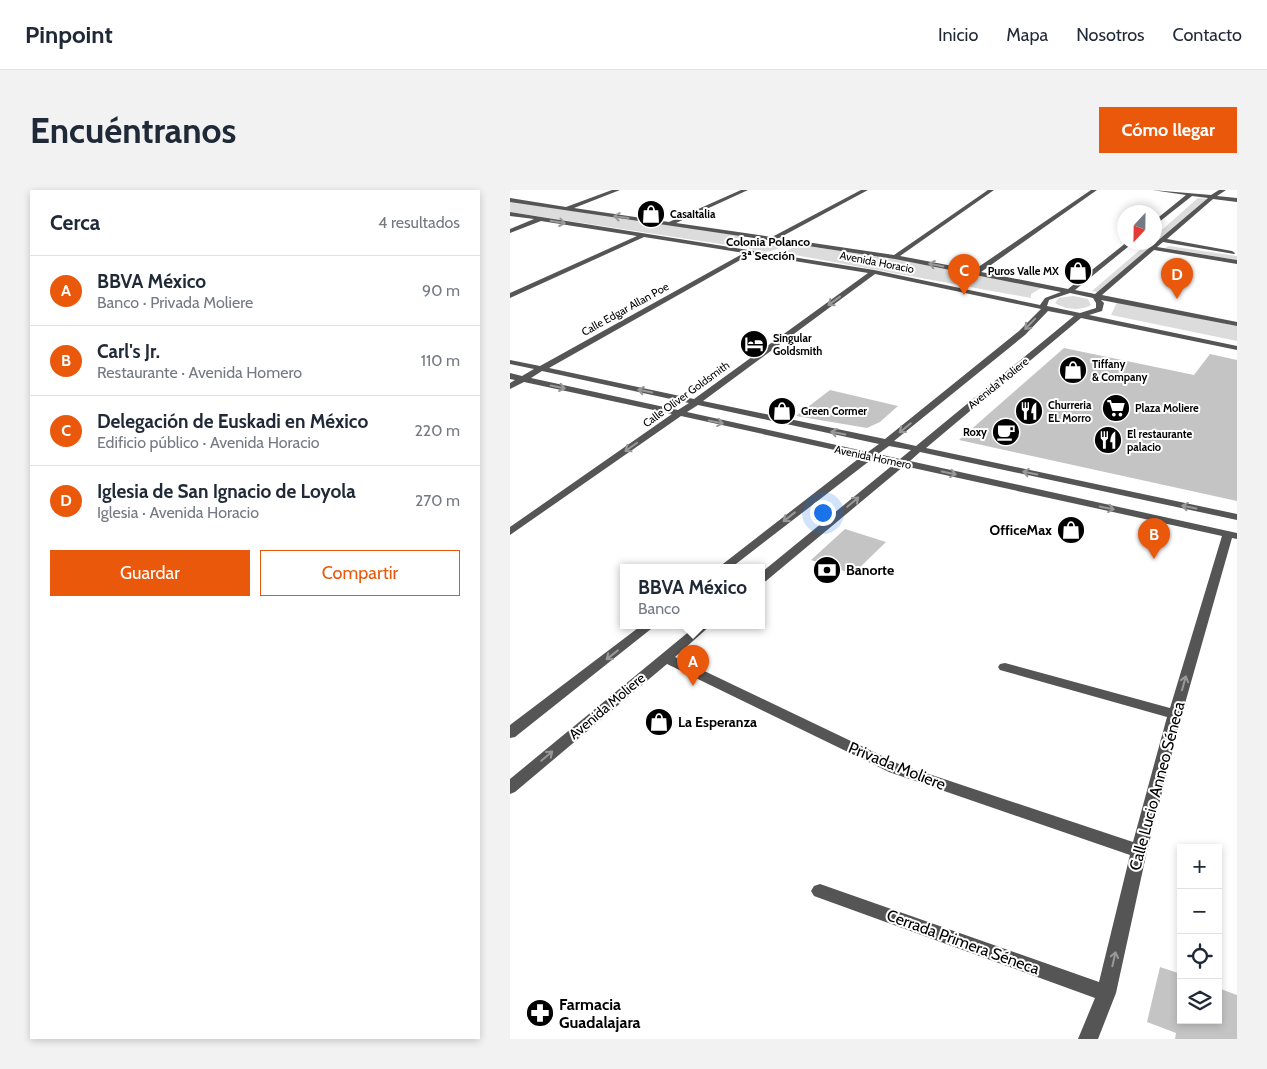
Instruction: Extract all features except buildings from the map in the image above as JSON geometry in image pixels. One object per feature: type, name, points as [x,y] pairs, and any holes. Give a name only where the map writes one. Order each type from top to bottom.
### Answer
[{"type":"street","points":[[566,208],[617,190]]},
{"type":"street","points":[[669,224],[745,190]]},
{"type":"street","points":[[784,241],[790,245],[786,250],[752,253],[741,248],[743,243],[770,238],[865,190]]},
{"type":"street","points":[[895,257],[991,190]]},
{"type":"street","points":[[976,272],[1094,190]]},
{"type":"street","points":[[1155,190],[1187,191],[1237,198]]},
{"type":"street","name":"Avenida Moliere","points":[[1162,239],[1214,195],[1223,190]]},
{"type":"street","points":[[1162,216],[1187,191]]},
{"type":"street","name":"Avenida Horacio","points":[[510,200],[895,257],[1237,324]]},
{"type":"street","name":"Avenida Horacio","points":[[510,214],[874,272],[1237,348]]},
{"type":"street","points":[[510,230],[540,219]]},
{"type":"street","points":[[510,296],[644,235]]},
{"type":"street","points":[[1162,240],[1237,254]]},
{"type":"street","name":"Avenida Moliere","points":[[729,564],[886,443],[1022,332],[1045,309],[1043,304],[1046,299],[1070,291],[1121,250]]},
{"type":"street","name":"Avenida Moliere","points":[[765,576],[1079,316],[1099,309],[1100,303],[1096,296],[1149,250]]},
{"type":"street","points":[[1162,250],[1237,262]]},
{"type":"street","name":"Calle Edgar Allan Poe","points":[[510,386],[752,253]]},
{"type":"street","name":"Calle Oliver Goldsmith","points":[[510,532],[679,414],[874,272]]},
{"type":"street","name":"Avenida Homero","points":[[510,362],[1237,518]]},
{"type":"street","name":"Avenida Homero","points":[[510,376],[1232,535]]},
{"type":"street","name":"Calle Lucio Anneo Séneca","points":[[1088,1039],[1106,993],[1139,851],[1175,714],[1232,535]]},
{"type":"street","points":[[510,733],[645,629]]},
{"type":"street","name":"Avenida Moliere","points":[[510,788],[700,629]]},
{"type":"street","name":"Privada Moliere","points":[[664,658],[894,768],[1139,851]]},
{"type":"street","points":[[1005,667],[1175,714]]},
{"type":"street","name":"Cerrada Primera Séneca","points":[[820,891],[1106,993]]},
{"type":"shaded area","points":[[1198,198],[1207,199],[1162,240],[1162,230]]},
{"type":"shaded area","points":[[510,201],[745,236],[727,245],[510,212]]},
{"type":"shaded area","points":[[765,241],[776,242],[782,246],[765,252],[755,251],[747,247],[750,244]]},
{"type":"shaded area","points":[[797,245],[889,257],[1043,287],[1031,294],[1031,298],[784,253]]},
{"type":"shaded area","points":[[1169,246],[1237,256],[1237,260],[1165,248]]},
{"type":"shaded area","points":[[1140,250],[1151,250],[1103,293],[1092,291]]},
{"type":"shaded area","points":[[1073,296],[1088,299],[1091,305],[1073,309],[1055,303],[1059,298]]},
{"type":"shaded area","points":[[1117,302],[1237,326],[1237,341],[1111,315]]},
{"type":"place","name":"CasaItalia","points":[[651,214]]},
{"type":"place","name":"Puros Valle MX","points":[[1078,271]]},
{"type":"place","name":"Delegación de Euskadi en México","points":[[964,295]]},
{"type":"place","name":"Iglesia de San Ignacio de Loyola","points":[[1177,299]]},
{"type":"place","name":"Singular Goldsmith","points":[[754,344]]},
{"type":"place","name":"Tiffany & Company","points":[[1073,370]]},
{"type":"place","name":"Plaza Moliere","points":[[1116,408]]},
{"type":"place","name":"Green Cormer","points":[[782,411]]},
{"type":"place","name":"Churreria EL Morro","points":[[1029,411]]},
{"type":"place","name":"Roxy","points":[[1006,432]]},
{"type":"place","name":"El restaurante palacio","points":[[1108,440]]},
{"type":"place","name":"OfficeMax","points":[[1071,530]]},
{"type":"place","name":"Carl's Jr.","points":[[1154,559]]},
{"type":"place","name":"Banorte","points":[[827,570]]},
{"type":"place","name":"BBVA México","points":[[693,686]]},
{"type":"place","name":"La Esperanza","points":[[659,722]]},
{"type":"place","name":"Farmacia Guadalajara","points":[[540,1013]]},
{"type":"district","name":"Colonia Polanco 3ª Sección","points":[[768,248]]}]
